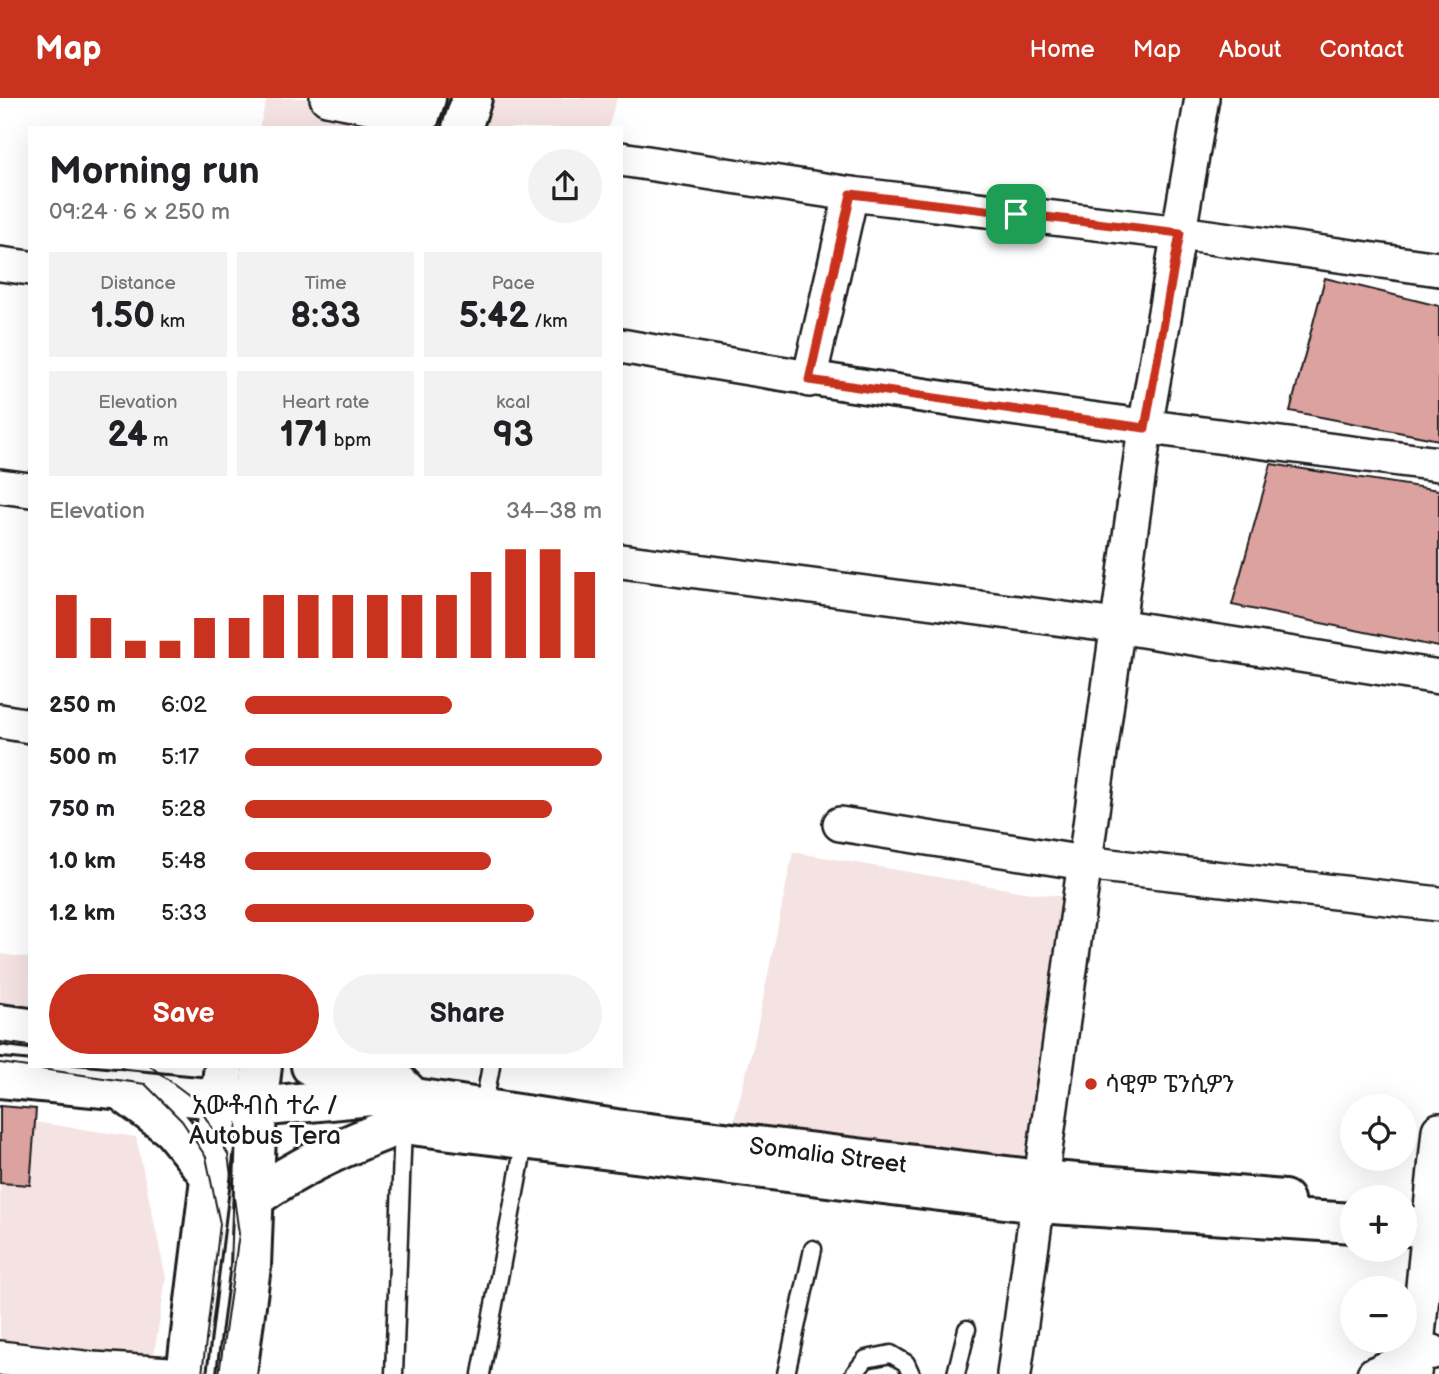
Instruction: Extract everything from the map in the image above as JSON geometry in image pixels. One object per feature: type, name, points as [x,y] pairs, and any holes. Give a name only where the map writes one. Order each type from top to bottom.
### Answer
[{"type":"main road","points":[[463,126],[472,98]]},
{"type":"main road","points":[[0,1024],[28,1028]]},
{"type":"main road","points":[[237,1374],[251,1266],[257,1107],[262,1068]]},
{"type":"main road","name":"Somalia Street","points":[[317,1068],[398,1095],[1038,1191],[1340,1204]]},
{"type":"main road","points":[[0,1078],[120,1089],[221,1082],[257,1107],[398,1095],[525,1139],[1340,1222]]},
{"type":"main road","points":[[186,1374],[201,1267],[221,1082]]},
{"type":"main road","points":[[120,1089],[172,1129],[210,1176]]},
{"type":"main road","points":[[254,1198],[281,1179],[344,1144],[398,1095]]},
{"type":"street","points":[[327,98],[370,111],[420,114]]},
{"type":"street","points":[[1014,1374],[1145,428],[1202,98]]},
{"type":"street","points":[[623,159],[851,194],[1180,233],[1439,269]]},
{"type":"street","points":[[809,380],[851,194]]},
{"type":"street","points":[[0,264],[28,268]]},
{"type":"street","points":[[623,346],[809,380],[1145,428],[1439,464]]},
{"type":"street","points":[[0,486],[28,490]]},
{"type":"street","points":[[623,561],[1117,626],[1439,677]]},
{"type":"street","points":[[0,721],[28,726]]},
{"type":"street","points":[[840,824],[1084,863],[1439,905]]},
{"type":"street","points":[[1374,1374],[1423,1360],[1424,1219],[1439,1130]]},
{"type":"street","points":[[0,1358],[93,1370],[170,1374]]},
{"type":"lane","points":[[483,1109],[491,1068]]},
{"type":"lane","points":[[394,1374],[398,1095]]},
{"type":"lane","points":[[481,1374],[525,1139]]},
{"type":"lane","points":[[786,1374],[813,1249]]},
{"type":"lane","points":[[956,1374],[967,1329]]},
{"type":"lane","points":[[854,1374],[866,1359],[891,1354],[906,1363],[911,1374]]},
{"type":"shaded area","points":[[267,98],[390,98],[383,126],[260,126]]},
{"type":"shaded area","points":[[484,98],[617,98],[609,126],[475,126]]},
{"type":"shaded area","points":[[793,852],[1024,892],[1074,898],[1035,1182],[727,1147],[754,1043]]},
{"type":"shaded area","points":[[0,954],[28,958],[28,1006],[0,1002]]},
{"type":"shaded area","points":[[0,1117],[136,1137],[166,1278],[151,1374],[0,1374]]},
{"type":"building","points":[[1325,278],[1439,306],[1439,440],[1290,411]]},
{"type":"building","points":[[1271,464],[1439,490],[1439,647],[1232,605]]},
{"type":"building","points":[[0,1106],[36,1109],[30,1185],[0,1183]]},
{"type":"tram line","points":[[0,1042],[28,1046]]},
{"type":"tram line","points":[[0,1063],[28,1067]]},
{"type":"tram line","points":[[35,1068],[145,1084],[182,1121],[206,1157],[220,1224],[202,1374]]},
{"type":"tram line","points":[[153,1068],[194,1099],[228,1154],[239,1234],[219,1374]]},
{"type":"place","name":"ሳዊም ፔንሲዎን","points":[[1091,1084]]},
{"type":"district","name":"አውቶብስ ተራ / Autobus Tera","points":[[265,1120]]},
{"type":"route","points":[[851,194],[1016,214],[1180,233],[1145,428],[809,380],[851,194]]}]
